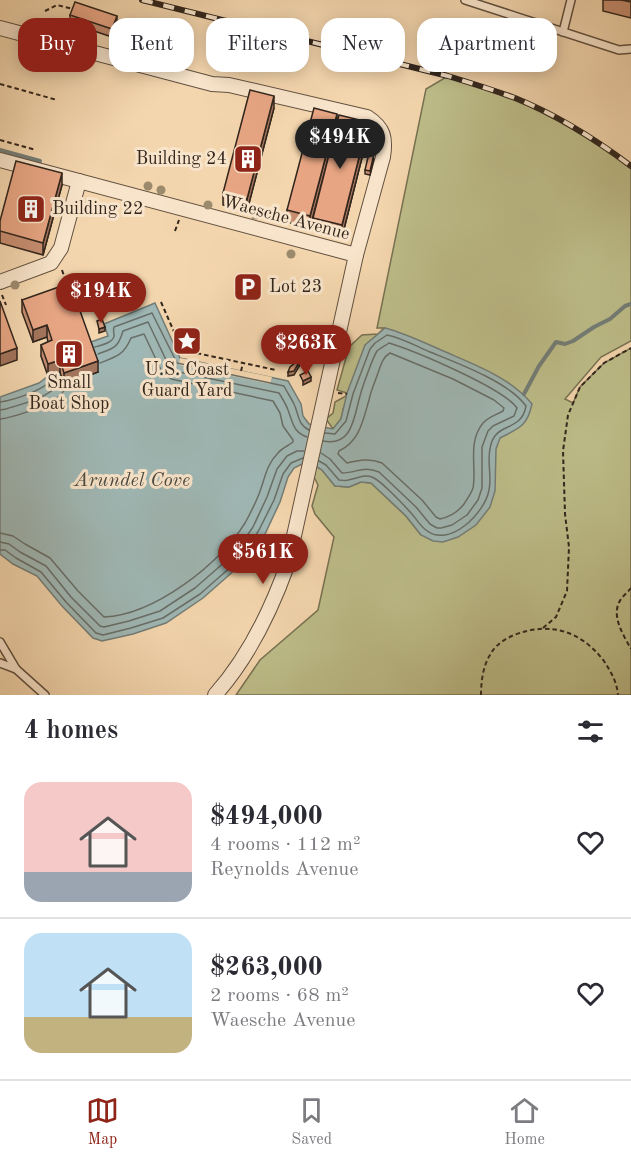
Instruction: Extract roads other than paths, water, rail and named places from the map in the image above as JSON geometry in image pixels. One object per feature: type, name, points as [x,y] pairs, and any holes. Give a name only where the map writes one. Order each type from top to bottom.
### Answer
[{"type":"street","points":[[0,28],[212,84],[229,85],[367,117],[376,123],[385,144],[356,255]]},
{"type":"street","name":"Waesche Avenue","points":[[0,160],[356,255],[288,563],[263,625],[243,658],[215,695]]},
{"type":"street","points":[[0,282],[51,263],[61,248],[79,181]]},
{"type":"lane","points":[[563,32],[571,0]]},
{"type":"lane","points":[[470,1],[620,50],[631,49]]},
{"type":"lane","points":[[0,642],[16,669],[45,695]]},
{"type":"lane","points":[[0,663],[16,669]]},
{"type":"water","name":"Arundel Cove","points":[[155,303],[180,358],[288,381],[301,404],[303,416],[309,424],[333,429],[341,419],[347,393],[365,345],[385,328],[478,366],[502,379],[532,404],[525,422],[500,438],[496,449],[495,491],[490,507],[476,525],[458,537],[443,542],[433,541],[421,535],[406,516],[371,483],[361,482],[349,487],[335,486],[322,470],[314,465],[302,464],[294,468],[288,477],[280,502],[265,534],[245,561],[203,598],[166,623],[102,641],[93,638],[37,576],[13,564],[0,554],[0,397],[39,383],[48,376],[41,356],[108,336],[104,324]]},
{"type":"waterway","points":[[0,150],[40,161]]},
{"type":"waterway","points":[[524,394],[539,366],[556,342],[565,344],[573,341],[631,304]]},
{"type":"railway","points":[[142,0],[448,76],[498,92],[561,120],[631,166]]},
{"type":"place","name":"Building 24","points":[[248,159]]},
{"type":"place","name":"Building 22","points":[[31,209]]},
{"type":"place","name":"Lot 23","points":[[248,287]]},
{"type":"place","name":"U.S. Coast Guard Yard","points":[[187,341]]},
{"type":"place","name":"Small Boat Shop","points":[[69,354]]}]
